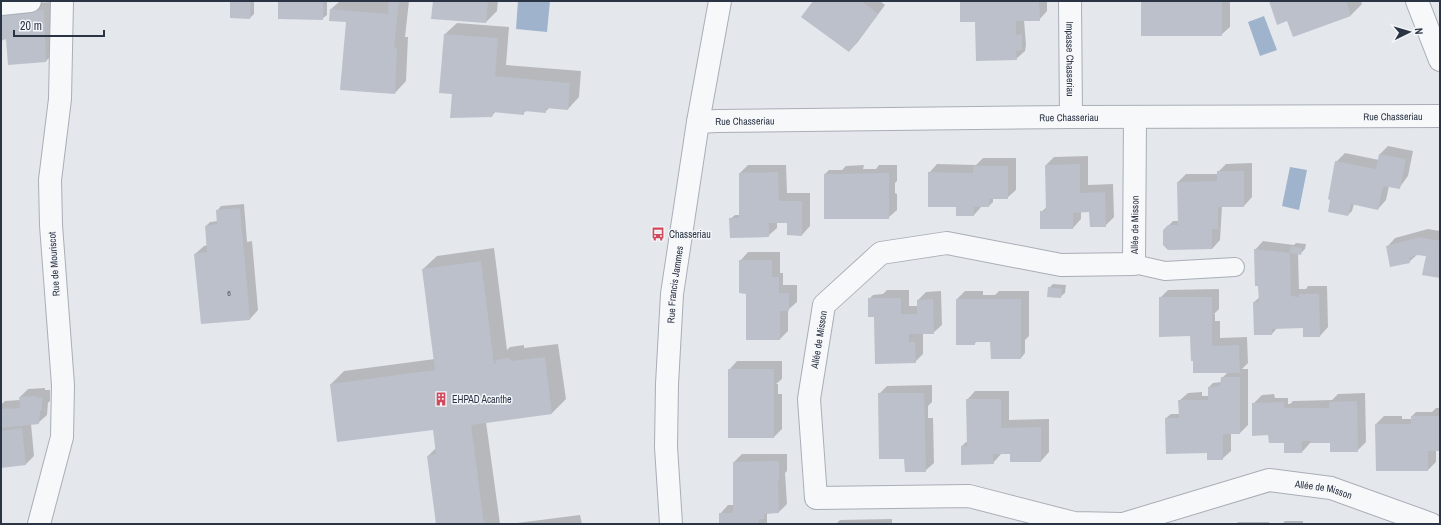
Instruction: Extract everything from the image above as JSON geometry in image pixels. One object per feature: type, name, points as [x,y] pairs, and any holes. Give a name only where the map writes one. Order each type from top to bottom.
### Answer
[{"type":"street","points":[[1,4],[30,1]]},
{"type":"street","name":"Rue de Mouriscot","points":[[40,524],[62,437],[63,385],[51,226],[50,180],[60,99],[62,1]]},
{"type":"street","name":"Rue Francis Jammes","points":[[671,524],[666,447],[666,384],[672,294],[698,122],[720,1]]},
{"type":"street","name":"Impasse Chasseriau","points":[[1070,1],[1071,117]]},
{"type":"street","points":[[1417,1],[1440,60]]},
{"type":"street","name":"Rue Chasseriau","points":[[698,122],[1071,117],[1440,116]]},
{"type":"street","name":"Allée de Misson","points":[[1135,117],[1134,264],[1061,265],[947,243],[881,253],[824,306],[809,399],[816,498],[970,496],[1074,524],[1122,524],[1269,480],[1331,488],[1431,524]]},
{"type":"lane","points":[[1134,264],[1164,271],[1234,267]]},
{"type":"water","points":[[518,1],[550,1],[547,32],[516,29]]},
{"type":"water","points":[[1264,16],[1277,50],[1260,56],[1248,22]]},
{"type":"water","points":[[1290,167],[1307,170],[1299,210],[1282,206]]},
{"type":"building","points":[[230,1],[251,1],[250,19],[230,18]]},
{"type":"building","points":[[278,1],[323,1],[323,20],[278,19]]},
{"type":"building","points":[[389,1],[399,1],[394,48],[397,48],[395,94],[340,90],[346,22],[329,21],[330,9],[388,14]]},
{"type":"building","points":[[433,1],[488,1],[486,23],[431,19]]},
{"type":"building","points":[[813,1],[861,1],[878,14],[849,52],[801,17]]},
{"type":"building","points":[[960,1],[1039,1],[1040,21],[1016,21],[1016,35],[1022,34],[1022,50],[1016,51],[1017,60],[976,61],[975,22],[960,22]]},
{"type":"building","points":[[1141,1],[1222,1],[1222,36],[1141,36]]},
{"type":"building","points":[[1269,1],[1346,1],[1351,16],[1293,37],[1287,21],[1277,25]]},
{"type":"building","points":[[44,10],[46,62],[8,65],[6,39],[1,41],[1,13]]},
{"type":"building","points":[[444,34],[498,38],[495,76],[570,83],[568,110],[546,108],[546,113],[524,111],[524,115],[493,112],[492,117],[450,118],[452,94],[439,93]]},
{"type":"building","points":[[1379,154],[1406,159],[1400,189],[1383,186],[1378,210],[1351,204],[1348,216],[1328,212],[1330,200],[1328,199],[1335,161],[1376,169]]},
{"type":"building","points":[[1080,164],[1080,193],[1105,192],[1106,227],[1090,227],[1089,212],[1073,213],[1073,229],[1040,229],[1040,211],[1046,211],[1045,165]]},
{"type":"building","points":[[973,166],[1008,166],[1008,199],[990,199],[989,207],[974,207],[974,216],[956,216],[956,207],[928,207],[928,172],[973,173]]},
{"type":"building","points":[[1217,171],[1244,171],[1244,207],[1218,207],[1218,229],[1212,229],[1212,249],[1168,250],[1163,245],[1163,230],[1168,225],[1178,225],[1177,182],[1217,181]]},
{"type":"building","points":[[778,172],[779,201],[802,201],[802,236],[787,235],[787,223],[769,223],[769,237],[730,238],[729,218],[739,218],[739,173]]},
{"type":"building","points":[[889,173],[889,219],[824,219],[824,174]]},
{"type":"building","points":[[240,208],[250,320],[201,324],[194,254],[207,252],[205,226],[217,224],[216,210]]},
{"type":"building","points":[[1420,237],[1440,241],[1440,278],[1422,275],[1426,256],[1417,255],[1409,258],[1410,263],[1390,267],[1386,246]]},
{"type":"building","points":[[1291,246],[1302,248],[1301,255],[1290,253]]},
{"type":"building","points":[[1254,249],[1290,253],[1291,296],[1299,297],[1299,294],[1319,294],[1320,337],[1303,337],[1303,328],[1272,329],[1272,335],[1254,335],[1253,302],[1259,302],[1258,286],[1255,286]]},
{"type":"building","points":[[739,260],[772,260],[772,277],[779,277],[779,293],[789,293],[789,311],[780,311],[780,340],[746,340],[746,294],[739,293]]},
{"type":"building","name":"EHPAD Acanthe","points":[[481,261],[494,364],[496,363],[495,360],[510,358],[511,361],[545,357],[552,414],[471,425],[484,524],[436,524],[427,456],[436,454],[433,430],[337,442],[330,384],[435,370],[422,269]]},
{"type":"building","points":[[1048,287],[1062,289],[1061,298],[1047,297]]},
{"type":"building","points":[[1159,297],[1212,297],[1212,346],[1239,345],[1240,373],[1193,373],[1190,336],[1159,337]]},
{"type":"building","points":[[868,298],[901,298],[901,314],[917,314],[917,300],[933,299],[934,334],[909,334],[909,342],[915,342],[916,363],[875,364],[874,317],[868,317]]},
{"type":"building","points":[[956,299],[1021,299],[1021,359],[991,359],[990,342],[975,342],[975,345],[956,345]]},
{"type":"building","points":[[728,369],[774,369],[774,438],[728,438]]},
{"type":"building","points":[[1221,377],[1240,377],[1240,434],[1223,434],[1223,460],[1207,460],[1207,453],[1166,454],[1165,418],[1179,418],[1178,400],[1208,400],[1208,387],[1220,386]]},
{"type":"building","points":[[878,393],[924,393],[926,472],[905,472],[904,459],[879,459]]},
{"type":"building","points":[[37,396],[37,398],[42,397],[42,410],[40,411],[39,424],[1,428],[1,409],[20,408],[19,397]]},
{"type":"building","points":[[966,399],[1001,399],[1001,428],[1041,427],[1041,462],[1010,462],[1010,454],[993,454],[994,464],[961,465],[961,446],[967,446]]},
{"type":"building","points":[[1357,401],[1358,452],[1330,452],[1330,443],[1310,443],[1310,441],[1302,441],[1302,453],[1284,453],[1284,443],[1269,443],[1268,435],[1252,436],[1252,403],[1284,402],[1284,408],[1329,408],[1329,402]]},
{"type":"building","points":[[1411,416],[1440,416],[1440,451],[1428,451],[1428,471],[1376,471],[1375,424],[1411,424]]},
{"type":"building","points":[[22,428],[26,465],[1,468],[1,431]]},
{"type":"building","points":[[779,461],[779,513],[764,514],[764,519],[759,519],[759,524],[719,524],[719,513],[733,513],[733,462]]},
{"type":"place","name":"Chasseriau","points":[[658,234]]},
{"type":"place","name":"EHPAD Acanthe","points":[[441,399]]}]
